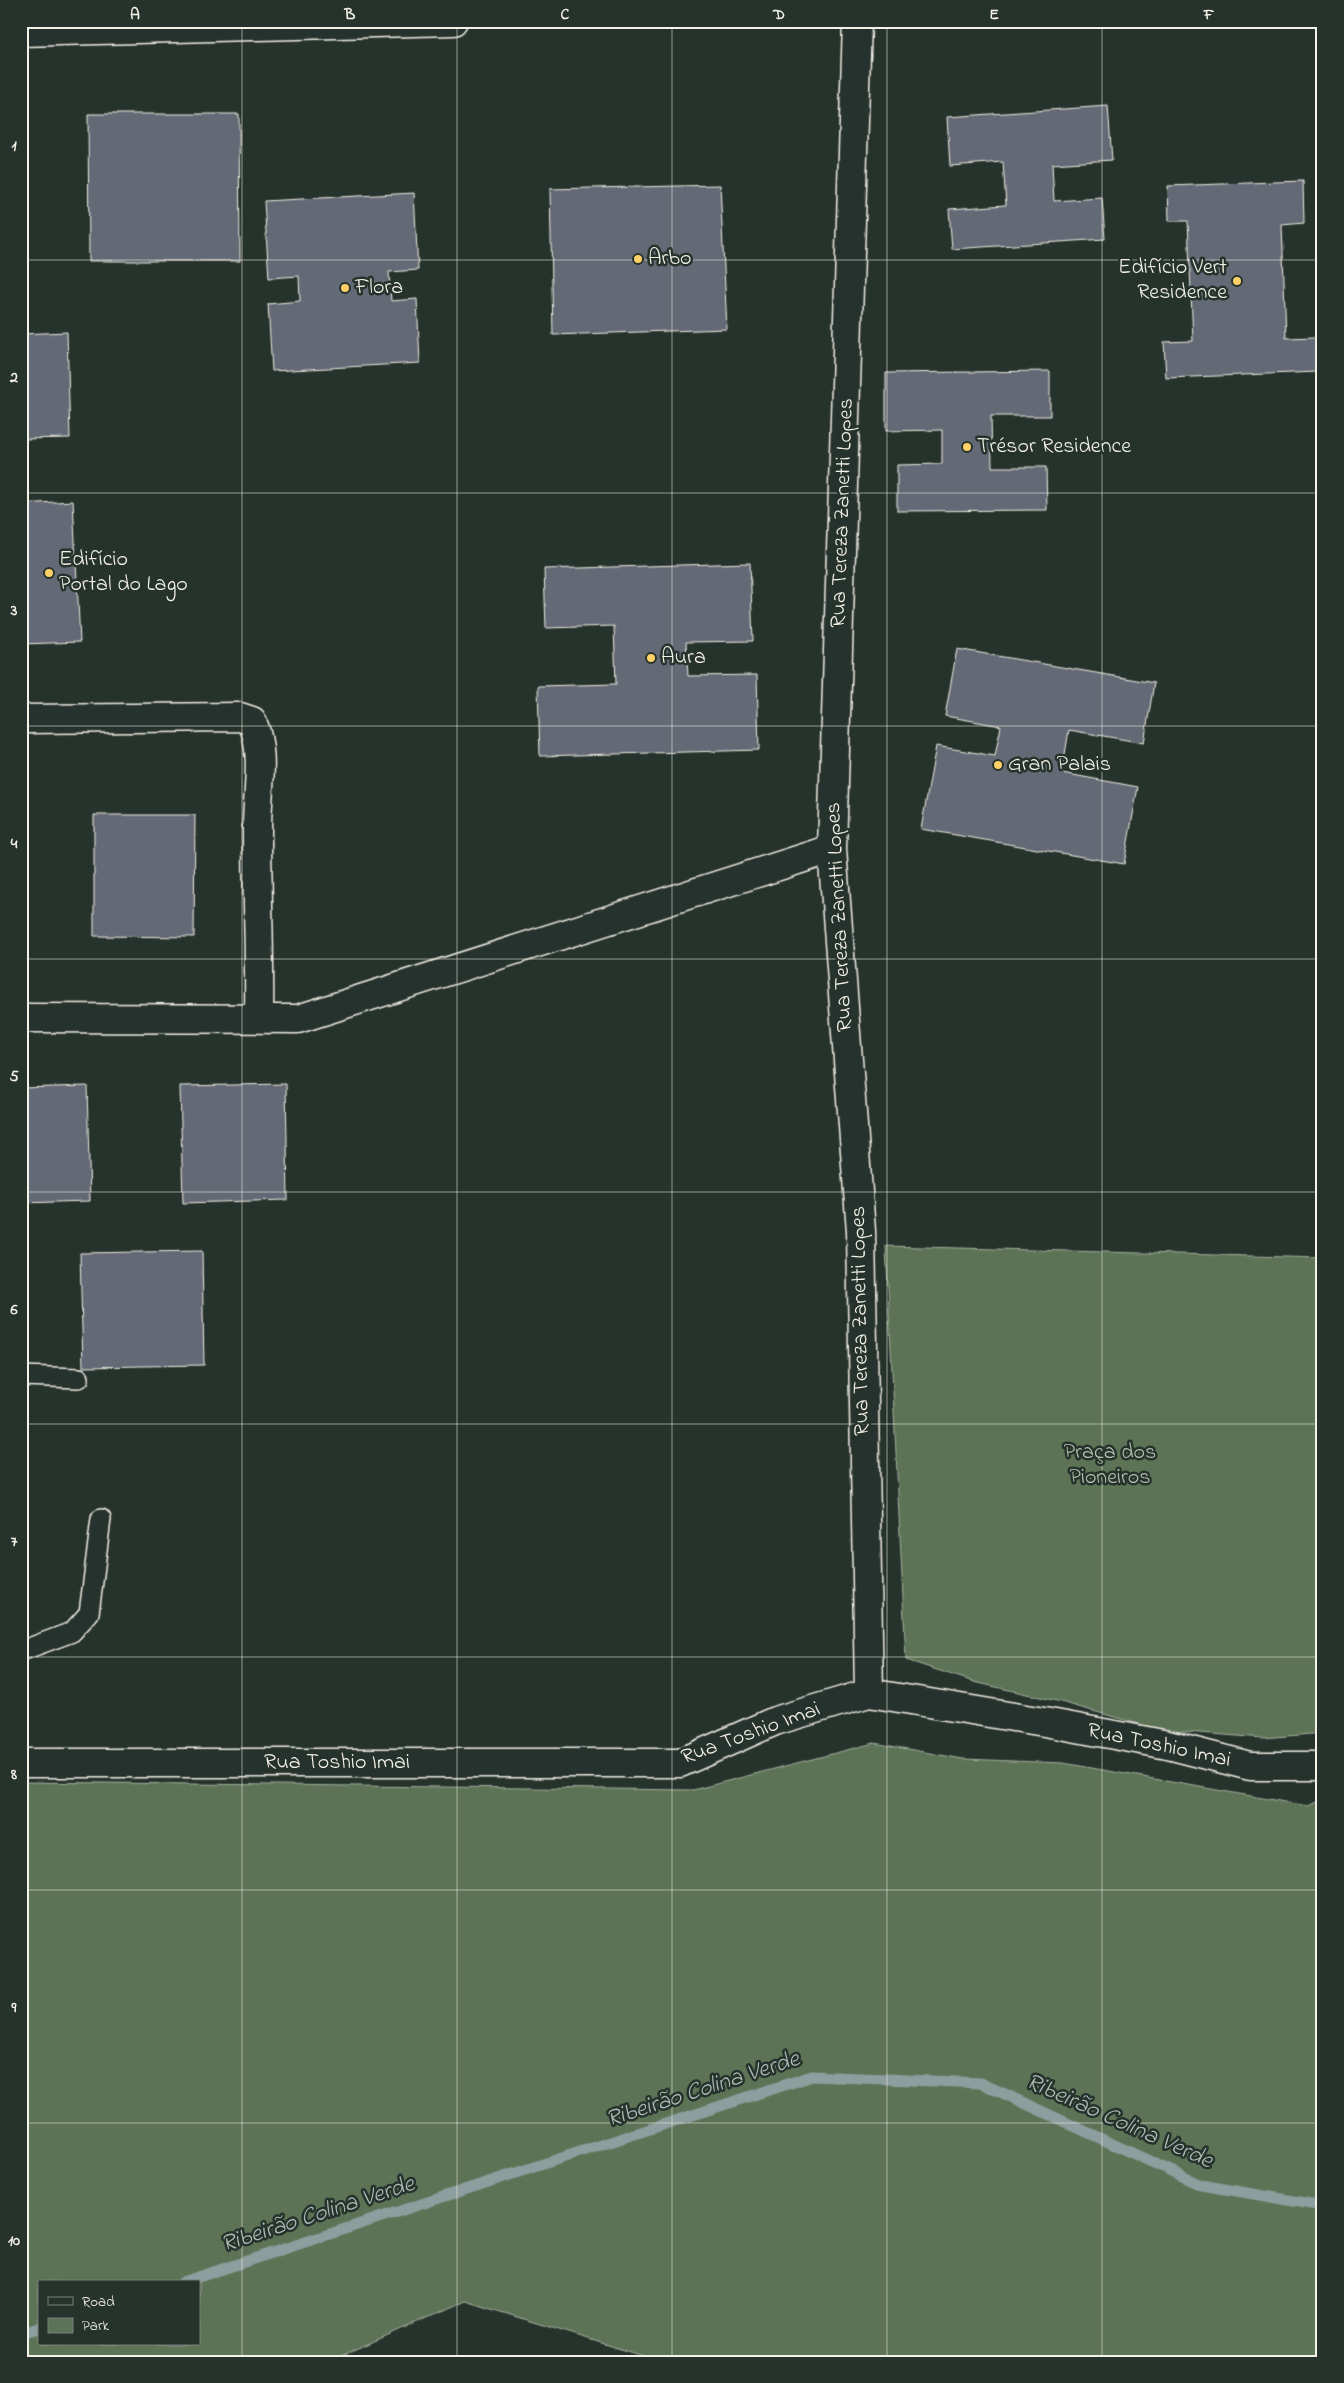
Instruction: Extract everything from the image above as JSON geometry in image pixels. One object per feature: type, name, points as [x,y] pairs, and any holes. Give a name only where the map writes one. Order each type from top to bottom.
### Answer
[{"type":"street","points":[[21,32],[452,21]]},
{"type":"street","name":"Rua Tereza Zanetti Lopes","points":[[857,21],[832,849],[861,1231],[869,1693]]},
{"type":"street","points":[[26,719],[240,717],[252,721],[257,732],[259,752],[257,828],[259,1019]]},
{"type":"street","points":[[21,1018],[298,1019],[832,849]]},
{"type":"street","name":"Rua Toshio Imai","points":[[21,1763],[680,1763],[775,1721],[869,1693],[1168,1745],[1250,1766],[1323,1766]]},
{"type":"lane","points":[[21,1376],[79,1378]]},
{"type":"lane","points":[[21,1651],[72,1632],[89,1612],[101,1519]]},
{"type":"green space","name":"Praça dos Pioneiros","points":[[886,1246],[1323,1258],[1323,1733],[1263,1738],[1161,1730],[1057,1701],[974,1682],[906,1660]]},
{"type":"green space","points":[[874,1743],[963,1759],[1063,1763],[1308,1806],[1323,1799],[1323,2362],[663,2362],[465,2301],[327,2362],[21,2362],[21,1782],[693,1790]]},
{"type":"building","points":[[1108,106],[1112,160],[1052,164],[1054,201],[1102,198],[1105,239],[952,249],[949,209],[1006,205],[1003,162],[950,166],[947,117]]},
{"type":"building","points":[[88,114],[239,114],[240,261],[89,261]]},
{"type":"building","name":"Edifício Vert Residence","points":[[1303,181],[1304,223],[1282,225],[1286,338],[1317,337],[1318,372],[1166,378],[1164,342],[1193,341],[1188,221],[1169,221],[1168,186]]},
{"type":"building","name":"Arbo","points":[[720,185],[727,329],[553,335],[550,189]]},
{"type":"building","name":"Flora","points":[[414,193],[418,270],[389,272],[391,301],[417,299],[420,363],[272,371],[268,304],[300,301],[299,276],[269,278],[264,201]]},
{"type":"building","points":[[67,332],[70,438],[21,439],[21,334]]},
{"type":"building","name":"Trésor Residence","points":[[1050,371],[1050,416],[991,416],[992,467],[1046,467],[1047,510],[897,511],[897,465],[942,464],[942,430],[886,431],[886,373]]},
{"type":"building","name":"Edifício Portal do Lago","points":[[73,501],[80,642],[21,644],[21,504]]},
{"type":"building","name":"Aura","points":[[750,563],[753,641],[686,642],[688,676],[757,675],[759,750],[540,756],[538,686],[616,684],[614,626],[546,628],[544,569]]},
{"type":"building","name":"Gran Palais","points":[[957,649],[1154,683],[1144,743],[1069,730],[1062,773],[1138,787],[1124,864],[921,829],[936,746],[995,756],[1001,726],[945,716]]},
{"type":"building","points":[[94,815],[195,815],[194,937],[94,936]]},
{"type":"building","points":[[286,1084],[288,1200],[183,1203],[180,1086]]},
{"type":"building","points":[[87,1086],[90,1201],[21,1203],[21,1088]]},
{"type":"building","points":[[202,1251],[204,1365],[83,1367],[80,1253]]},
{"type":"building","points":[[21,1519],[27,1538],[21,1540]]},
{"type":"waterway","name":"Ribeirão Colina Verde","points":[[189,2280],[812,2076],[981,2083],[1201,2185],[1323,2206]]},
{"type":"waterway","name":"Ribeirão Colina Verde","points":[[21,2333],[38,2328]]},
{"type":"place","name":"Arbo","points":[[638,259]]},
{"type":"place","name":"Edifício Vert Residence","points":[[1237,281]]},
{"type":"place","name":"Flora","points":[[345,288]]},
{"type":"place","name":"Trésor Residence","points":[[967,447]]},
{"type":"place","name":"Edifício Portal do Lago","points":[[49,573]]},
{"type":"place","name":"Aura","points":[[651,658]]},
{"type":"place","name":"Gran Palais","points":[[998,765]]}]
